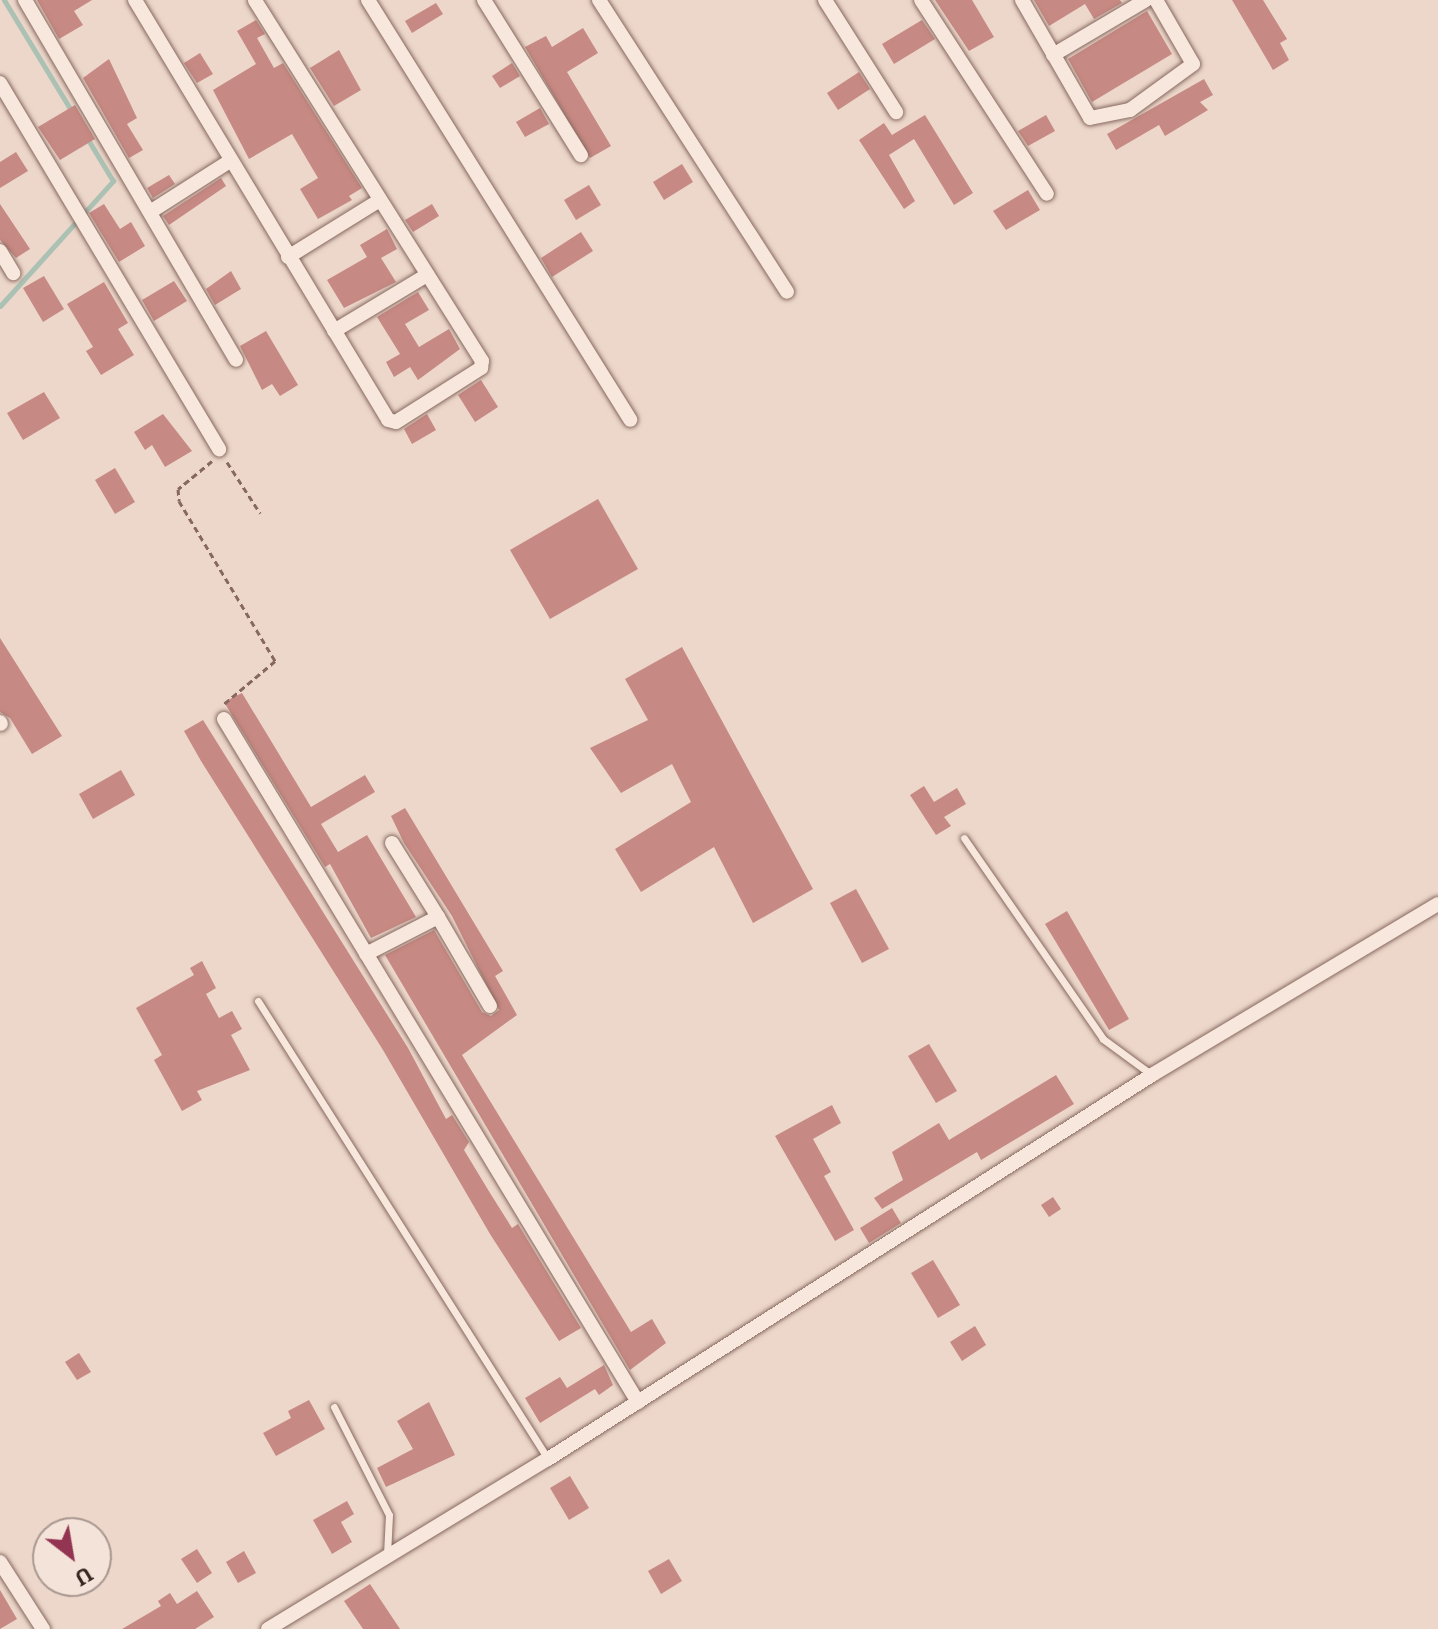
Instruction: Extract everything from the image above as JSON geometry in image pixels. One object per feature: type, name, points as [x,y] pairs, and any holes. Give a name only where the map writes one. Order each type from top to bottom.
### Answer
[{"type":"street","points":[[25,0],[236,360]]},
{"type":"street","points":[[135,0],[388,420],[396,422],[482,365],[255,0]]},
{"type":"street","points":[[368,0],[630,420]]},
{"type":"street","points":[[484,0],[581,155]]},
{"type":"street","points":[[599,0],[787,292]]},
{"type":"street","points":[[825,0],[896,112]]},
{"type":"street","points":[[921,0],[1047,194]]},
{"type":"street","points":[[1022,0],[1090,118],[1130,110],[1193,64],[1156,0]]},
{"type":"street","points":[[1053,55],[1146,0]]},
{"type":"street","points":[[0,83],[219,449]]},
{"type":"street","points":[[150,212],[230,161]]},
{"type":"street","points":[[288,257],[380,200]]},
{"type":"street","points":[[0,251],[13,273]]},
{"type":"street","points":[[334,331],[427,275]]},
{"type":"street","points":[[224,719],[638,1402]]},
{"type":"street","points":[[392,843],[490,1006]]},
{"type":"street","points":[[268,1629],[548,1459],[1152,1075],[1438,904]]},
{"type":"street","points":[[366,954],[438,917]]},
{"type":"street","points":[[0,1562],[43,1629]]},
{"type":"lane","points":[[964,838],[1103,1039],[1152,1075]]},
{"type":"lane","points":[[258,1001],[548,1459]]},
{"type":"lane","points":[[334,1407],[389,1515],[387,1557]]},
{"type":"path","points":[[224,719],[225,699],[275,661],[177,496],[178,489],[203,471],[219,449],[260,513]]},
{"type":"building","points":[[37,0],[92,0],[74,11],[83,25],[59,39]]},
{"type":"building","points":[[935,0],[972,0],[994,37],[969,51]]},
{"type":"building","points":[[1034,0],[1120,0],[1122,3],[1094,19],[1085,4],[1049,26]]},
{"type":"building","points":[[1232,0],[1263,0],[1287,39],[1280,43],[1289,60],[1273,70]]},
{"type":"building","points":[[436,3],[443,14],[412,33],[405,21]]},
{"type":"building","points":[[1147,11],[1172,54],[1092,102],[1068,59]]},
{"type":"building","points":[[256,20],[265,34],[257,38],[274,68],[283,63],[362,188],[349,196],[352,200],[318,219],[300,189],[318,178],[292,134],[249,159],[213,90],[256,64],[237,31]]},
{"type":"building","points":[[922,20],[935,39],[894,64],[882,44]]},
{"type":"building","points":[[583,28],[598,53],[567,72],[611,146],[590,158],[525,47],[546,36],[552,47]]},
{"type":"building","points":[[339,50],[361,90],[334,106],[310,68]]},
{"type":"building","points":[[200,53],[213,74],[197,83],[184,63]]},
{"type":"building","points":[[109,59],[137,118],[127,124],[143,150],[129,158],[83,78]]},
{"type":"building","points":[[512,63],[520,76],[500,88],[492,76]]},
{"type":"building","points":[[859,72],[870,89],[838,110],[827,93]]},
{"type":"building","points":[[1204,79],[1213,95],[1200,102],[1208,110],[1165,136],[1159,125],[1116,150],[1107,134]]},
{"type":"building","points":[[75,105],[95,139],[60,160],[38,127]]},
{"type":"building","points":[[540,108],[549,124],[525,137],[516,122]]},
{"type":"building","points":[[925,115],[973,193],[954,205],[914,139],[889,155],[915,201],[904,209],[859,140],[884,123],[892,135]]},
{"type":"building","points":[[1046,115],[1055,131],[1028,146],[1018,131]]},
{"type":"building","points":[[16,152],[28,171],[0,188],[0,162]]},
{"type":"building","points":[[682,164],[693,182],[664,200],[653,182]]},
{"type":"building","points":[[169,175],[175,184],[153,198],[147,188]]},
{"type":"building","points":[[221,178],[226,186],[169,225],[163,216]]},
{"type":"building","points":[[589,185],[601,205],[576,220],[564,200]]},
{"type":"building","points":[[1028,190],[1040,210],[1006,230],[993,211]]},
{"type":"building","points":[[0,204],[30,249],[16,258],[0,240]]},
{"type":"building","points":[[104,204],[120,229],[131,222],[145,246],[119,262],[89,213]]},
{"type":"building","points":[[432,204],[439,216],[413,232],[405,220]]},
{"type":"building","points":[[387,229],[397,249],[381,258],[396,282],[344,308],[327,280],[367,257],[360,245]]},
{"type":"building","points":[[581,232],[593,251],[552,277],[541,258]]},
{"type":"building","points":[[231,271],[241,289],[215,305],[206,289]]},
{"type":"building","points":[[44,276],[64,309],[43,322],[23,288]]},
{"type":"building","points":[[174,281],[187,301],[154,321],[142,300]]},
{"type":"building","points":[[104,282],[128,323],[118,329],[134,355],[101,375],[86,351],[93,347],[67,304]]},
{"type":"building","points":[[418,292],[429,310],[405,324],[419,347],[449,329],[460,349],[418,380],[410,367],[394,377],[386,362],[400,354],[377,317]]},
{"type":"building","points":[[266,331],[298,385],[280,396],[272,384],[262,390],[240,346]]},
{"type":"building","points":[[481,380],[498,407],[475,422],[458,395]]},
{"type":"building","points":[[44,392],[60,418],[23,440],[7,413]]},
{"type":"building","points":[[163,414],[192,451],[165,467],[152,445],[145,450],[134,432]]},
{"type":"building","points":[[427,414],[436,430],[412,444],[404,429]]},
{"type":"building","points":[[115,468],[135,502],[115,514],[95,480]]},
{"type":"building","points":[[598,499],[638,569],[550,619],[510,550]]},
{"type":"building","points":[[0,638],[62,736],[32,754],[10,718],[0,712]]},
{"type":"building","points":[[682,647],[813,889],[753,923],[714,847],[641,892],[615,849],[691,802],[672,764],[621,793],[590,748],[648,720],[625,679]]},
{"type":"building","points":[[242,693],[311,807],[365,775],[375,792],[321,824],[338,852],[367,835],[416,917],[371,938],[330,864],[325,867],[224,702]]},
{"type":"building","points":[[203,720],[408,1048],[446,1119],[452,1115],[469,1142],[464,1150],[490,1193],[512,1228],[518,1224],[581,1328],[559,1341],[490,1234],[383,1050],[184,731]]},
{"type":"building","points":[[121,770],[135,795],[93,819],[79,794]]},
{"type":"building","points":[[924,786],[934,802],[957,788],[966,804],[944,817],[951,826],[936,835],[910,795]]},
{"type":"building","points":[[405,808],[503,971],[495,976],[517,1015],[462,1055],[631,1332],[652,1319],[666,1343],[630,1370],[385,955],[434,930],[482,1012],[491,1016],[499,1010],[452,916],[404,843],[391,816]]},
{"type":"building","points":[[856,889],[889,949],[862,963],[830,903]]},
{"type":"building","points":[[1067,911],[1129,1019],[1109,1030],[1045,924]]},
{"type":"building","points":[[202,961],[216,988],[206,994],[219,1018],[232,1011],[242,1029],[231,1035],[250,1070],[197,1091],[202,1100],[182,1111],[154,1060],[162,1055],[136,1008],[194,975],[190,968]]},
{"type":"building","points":[[929,1044],[957,1091],[936,1103],[908,1056]]},
{"type":"building","points":[[1056,1075],[1074,1104],[981,1160],[977,1152],[882,1209],[874,1198],[903,1180],[892,1152],[939,1123],[949,1140]]},
{"type":"building","points":[[832,1105],[841,1123],[813,1139],[831,1172],[824,1176],[854,1230],[835,1241],[775,1136]]},
{"type":"building","points":[[1053,1197],[1061,1209],[1049,1217],[1041,1205]]},
{"type":"building","points":[[892,1208],[901,1223],[869,1243],[860,1228]]},
{"type":"building","points":[[933,1260],[960,1305],[938,1318],[911,1273]]},
{"type":"building","points":[[975,1326],[986,1345],[962,1361],[950,1342]]},
{"type":"building","points":[[79,1353],[91,1372],[77,1380],[65,1362]]},
{"type":"building","points":[[604,1365],[613,1385],[599,1395],[595,1389],[540,1423],[525,1398],[560,1377],[567,1388]]},
{"type":"building","points":[[309,1400],[325,1429],[276,1456],[263,1433],[291,1418],[288,1411]]},
{"type":"building","points":[[429,1402],[455,1455],[386,1487],[377,1468],[413,1449],[397,1421]]},
{"type":"building","points":[[570,1476],[589,1508],[569,1520],[550,1488]]},
{"type":"building","points":[[347,1501],[354,1514],[341,1522],[352,1542],[332,1554],[313,1520]]},
{"type":"building","points":[[197,1549],[212,1573],[197,1583],[181,1559]]},
{"type":"building","points":[[244,1551],[256,1573],[238,1583],[226,1562]]},
{"type":"building","points":[[669,1559],[682,1581],[661,1594],[648,1571]]},
{"type":"building","points":[[370,1584],[400,1629],[363,1629],[344,1601]]},
{"type":"building","points":[[0,1590],[17,1619],[0,1629]]},
{"type":"building","points":[[197,1591],[214,1617],[195,1629],[122,1629],[161,1606],[158,1601],[170,1593],[177,1604]]},
{"type":"waterway","points":[[4,0],[72,112]]},
{"type":"waterway","points":[[0,306],[113,181],[87,138]]}]
